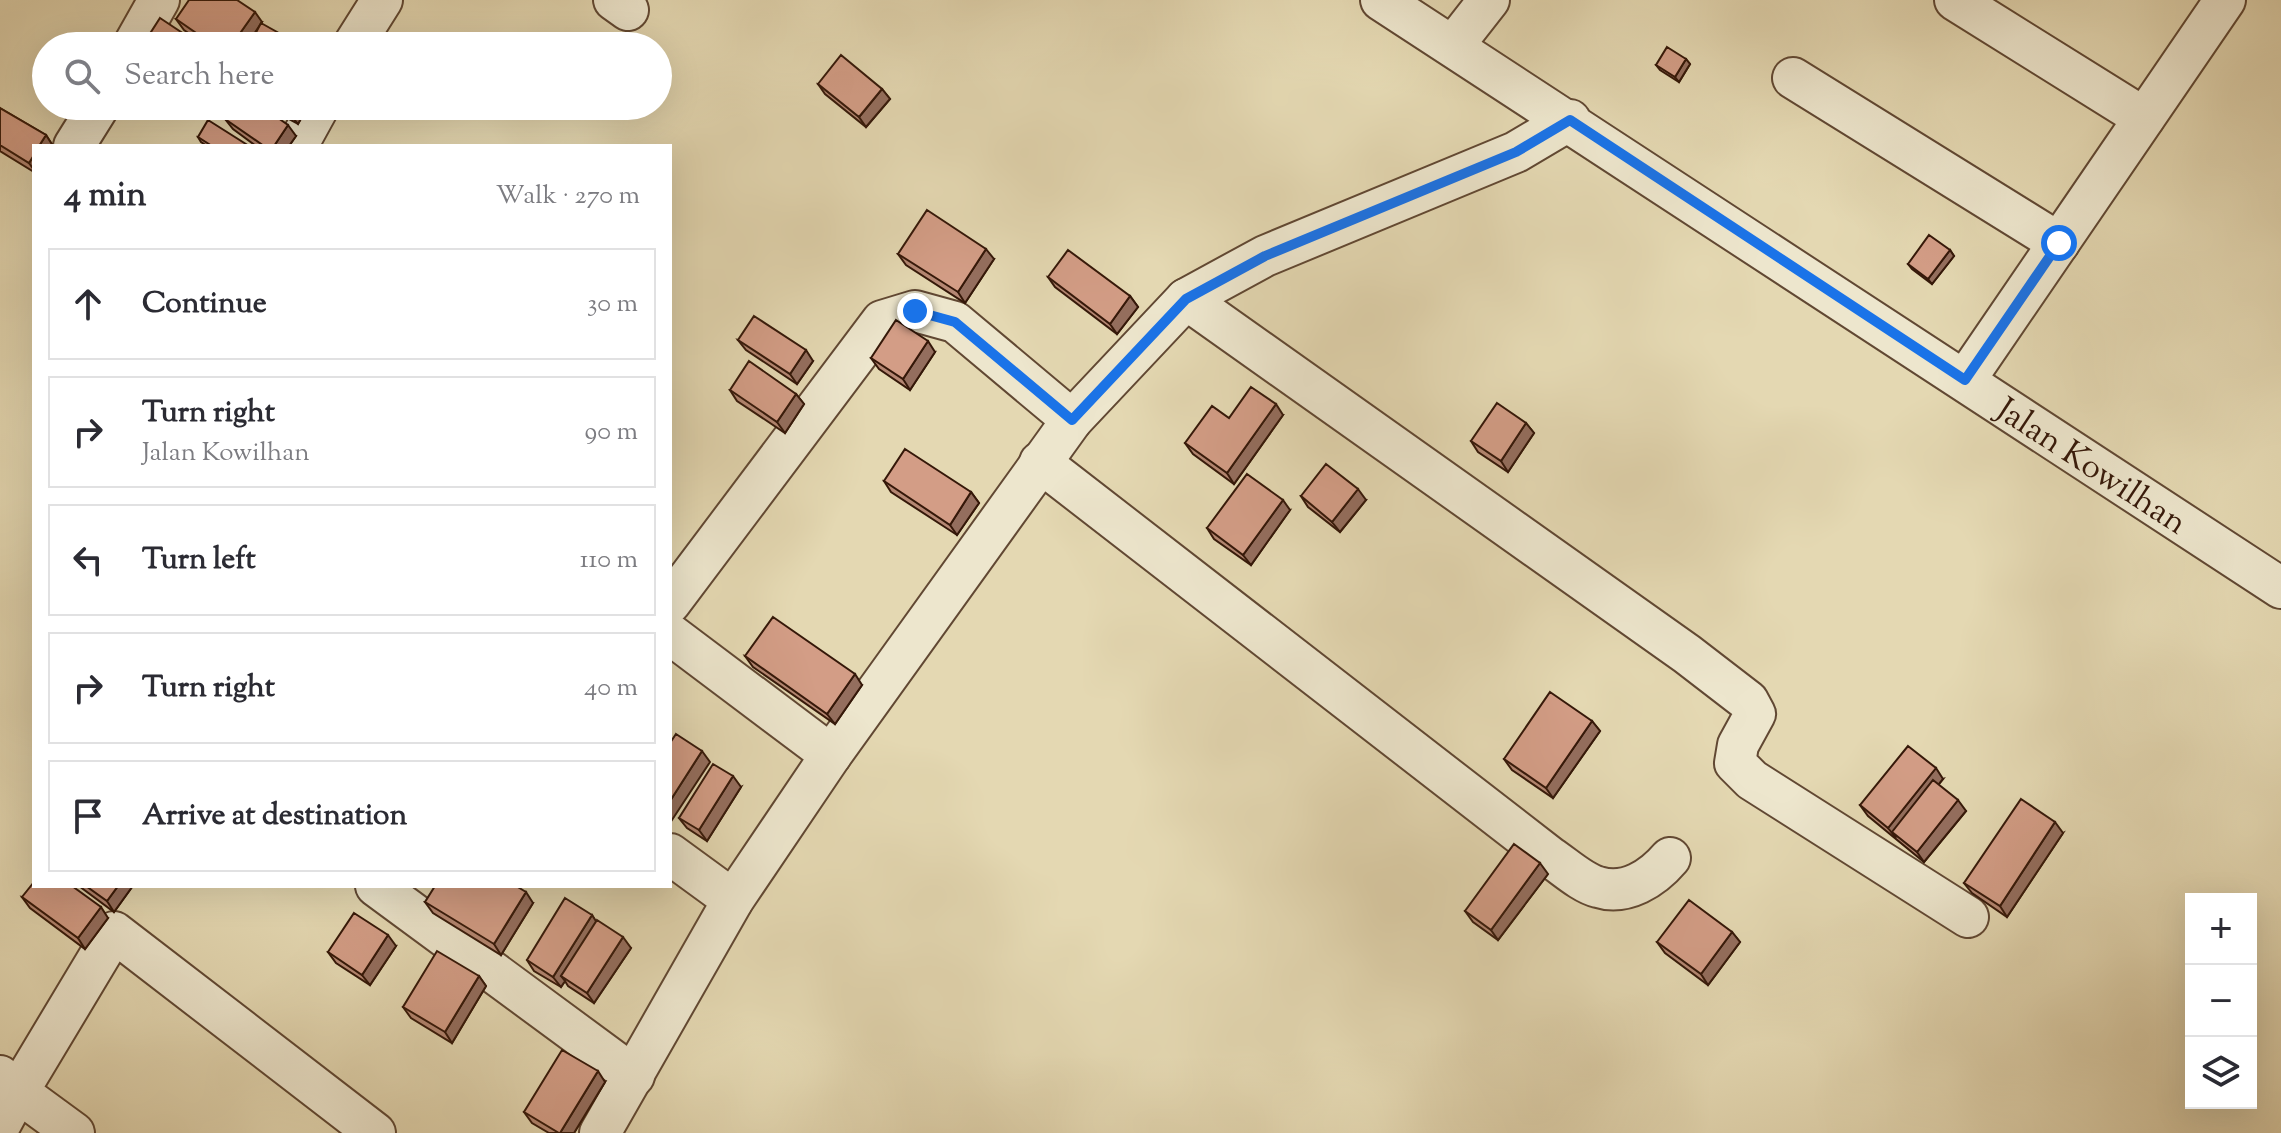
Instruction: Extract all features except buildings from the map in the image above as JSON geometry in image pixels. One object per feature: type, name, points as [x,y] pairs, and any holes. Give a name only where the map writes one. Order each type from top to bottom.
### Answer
[{"type":"street","points":[[141,32],[159,0]]},
{"type":"street","points":[[362,32],[382,0]]},
{"type":"street","name":"Jalan Kowilhan","points":[[1381,0],[1570,120],[2281,588]]},
{"type":"street","points":[[1453,46],[1489,0]]},
{"type":"street","points":[[1955,0],[2144,118]]},
{"type":"street","points":[[1965,380],[2225,0]]},
{"type":"street","points":[[1793,78],[2059,243]]},
{"type":"street","points":[[75,144],[90,120]]},
{"type":"street","points":[[298,144],[311,120]]},
{"type":"street","points":[[600,1133],[733,900],[831,755],[1072,420],[1186,299],[1265,256],[1516,152],[1570,120]]},
{"type":"street","points":[[1186,299],[1674,645],[1748,701],[1755,714],[1738,745],[1735,763],[1752,780],[1968,917]]},
{"type":"street","points":[[672,600],[882,321],[915,311],[955,322],[1072,420]]},
{"type":"street","points":[[1040,462],[1550,857],[1598,888],[1640,883],[1657,873],[1670,858]]},
{"type":"street","points":[[672,636],[831,755]]},
{"type":"street","points":[[672,855],[733,900]]},
{"type":"street","points":[[379,888],[634,1076]]},
{"type":"street","points":[[74,1133],[6,1098],[114,932],[375,1133]]},
{"type":"route","points":[[915,311],[955,322],[1072,420],[1186,299],[1265,256],[1516,152],[1570,120],[1965,380],[2059,243]]}]
